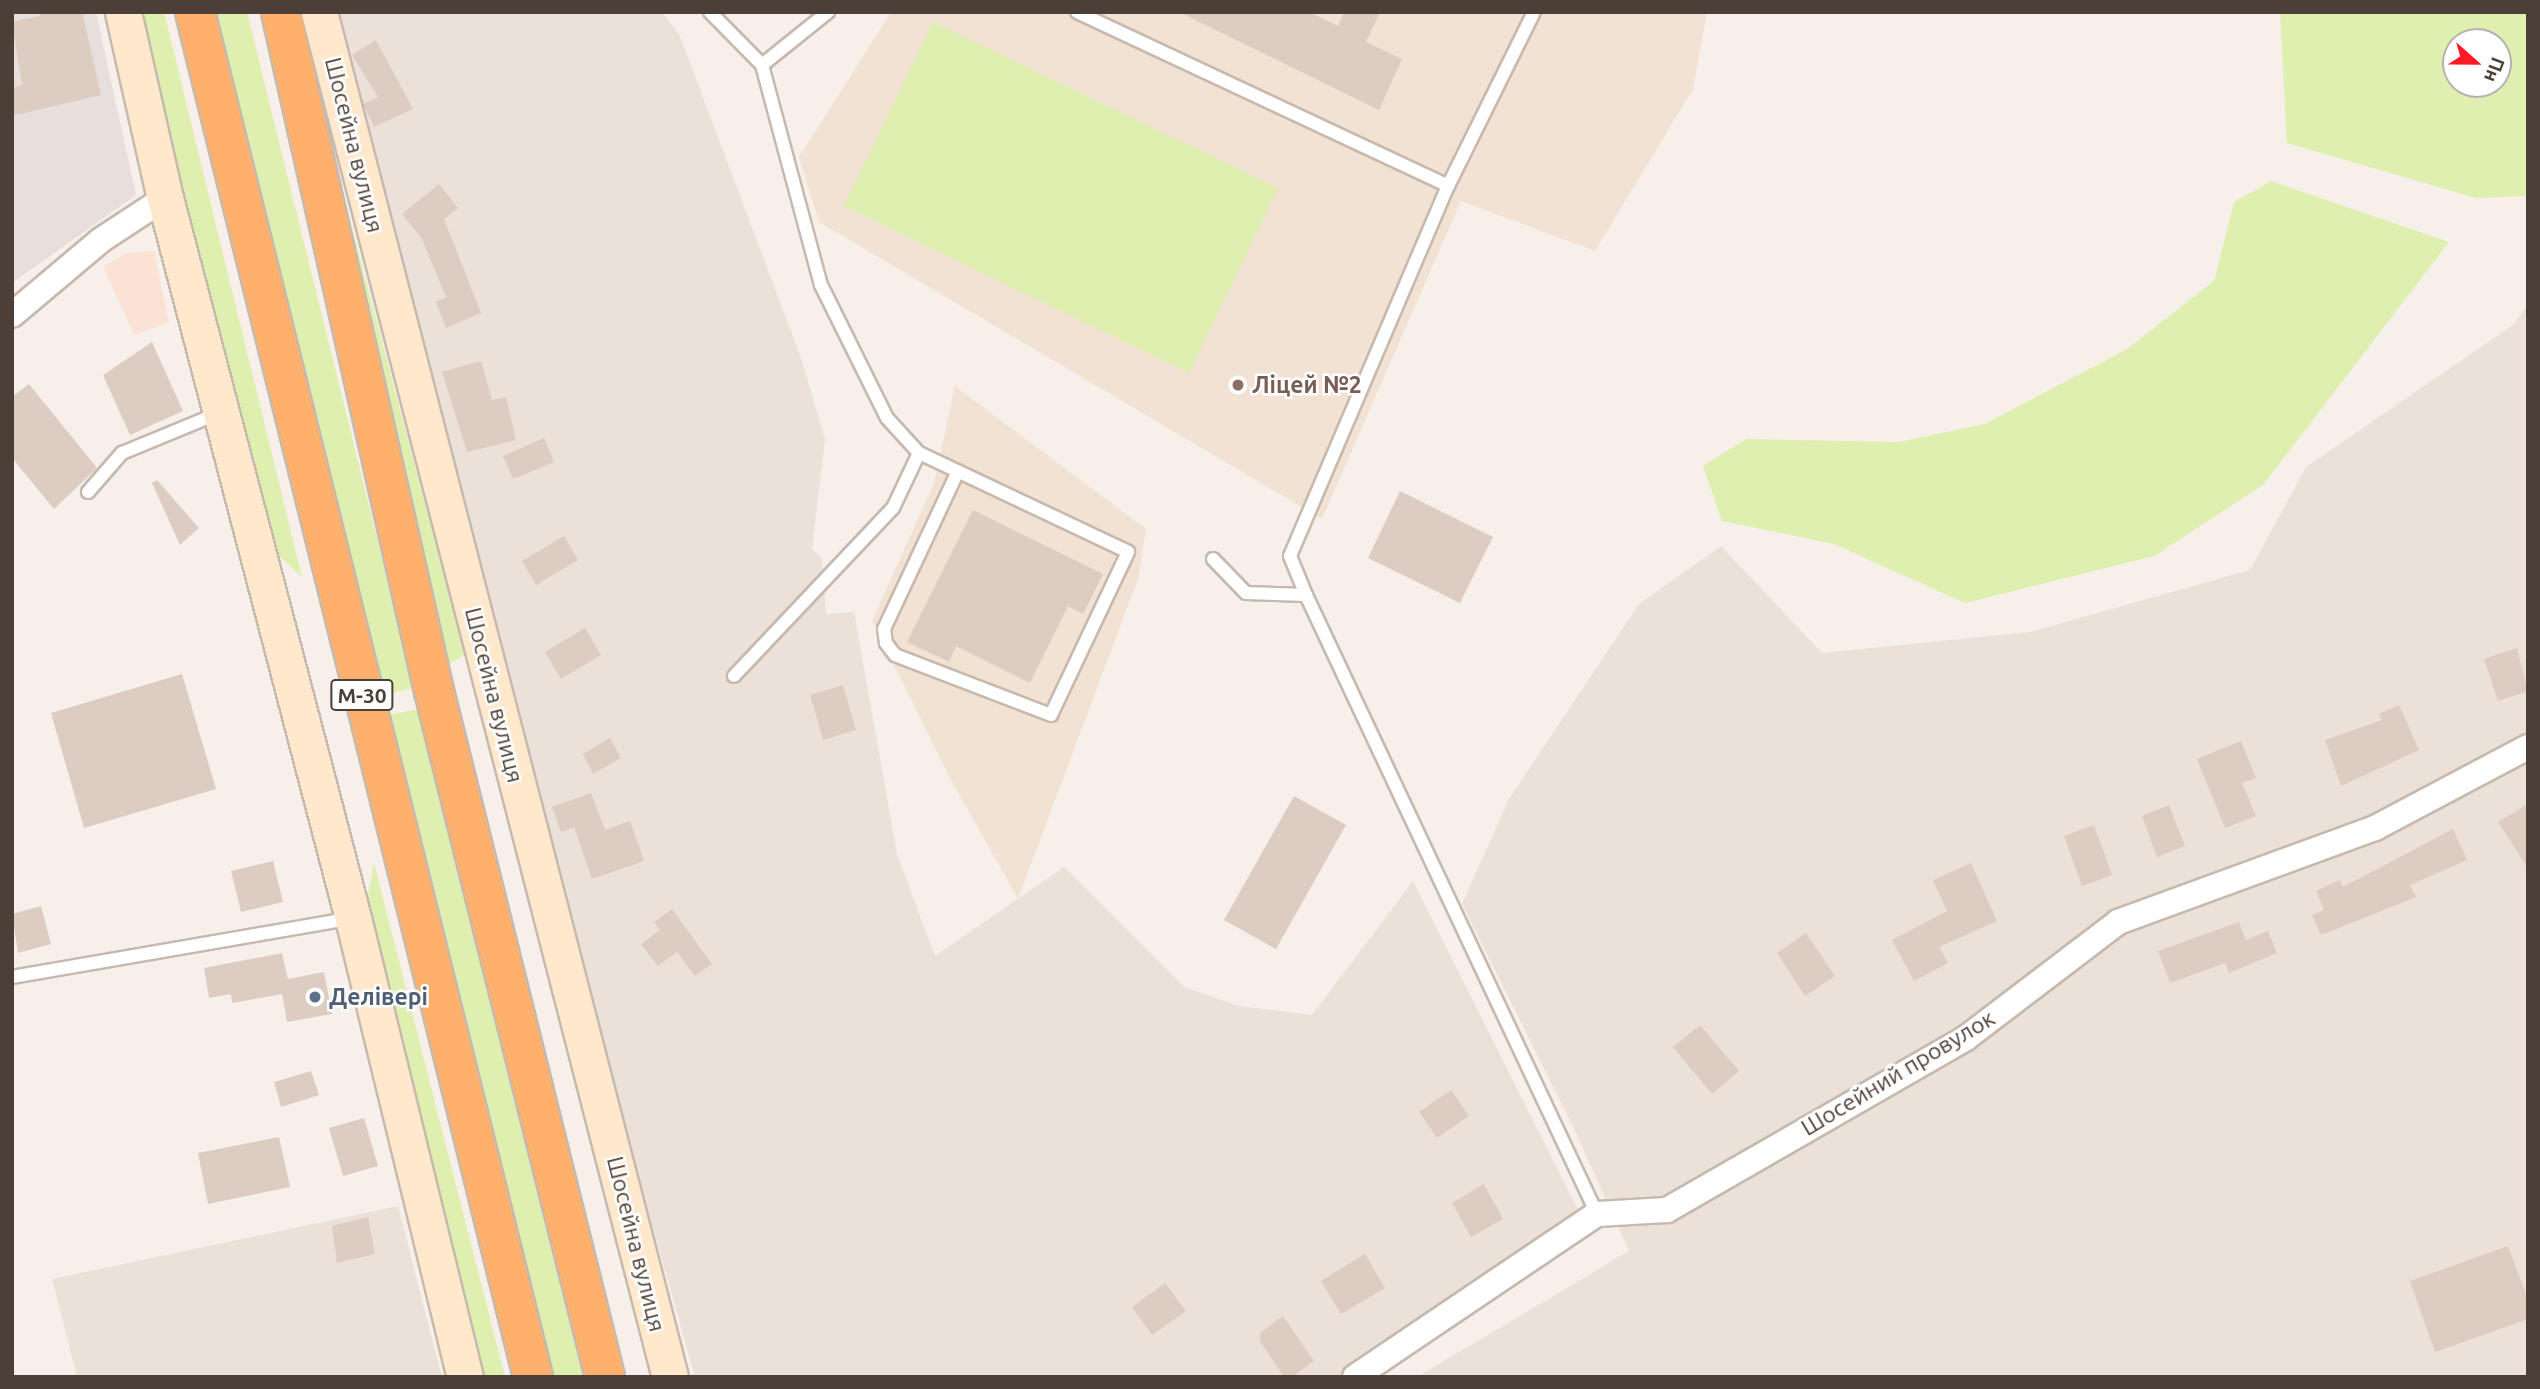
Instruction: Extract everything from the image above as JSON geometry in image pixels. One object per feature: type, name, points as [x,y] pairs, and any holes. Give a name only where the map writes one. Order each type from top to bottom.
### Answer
[{"type":"highway","name":"М-30","points":[[195,12],[533,1377]]},
{"type":"highway","points":[[281,12],[434,691],[605,1377]]},
{"type":"street","points":[[123,12],[165,198],[223,412],[352,918],[465,1377]]},
{"type":"street","name":"Шосейна вулиця","points":[[319,12],[670,1377]]},
{"type":"street","points":[[12,315],[101,240],[165,198]]},
{"type":"street","name":"Шосейний провулок","points":[[1597,1214],[1667,1210],[1966,1038],[2118,922],[2375,828],[2524,755]]},
{"type":"street","points":[[1355,1377],[1597,1214]]},
{"type":"lane","points":[[710,12],[762,65],[821,285],[887,418],[919,453],[958,471],[1128,552],[1051,715],[895,654],[886,643],[884,629],[958,471]]},
{"type":"lane","points":[[762,65],[828,12]]},
{"type":"lane","points":[[1534,12],[1448,186],[1290,556],[1597,1214]]},
{"type":"lane","points":[[1079,13],[1448,186]]},
{"type":"lane","points":[[88,492],[122,453],[223,412]]},
{"type":"lane","points":[[734,677],[893,508],[919,453]]},
{"type":"lane","points":[[1213,559],[1246,593],[1306,595]]},
{"type":"lane","points":[[12,977],[352,918]]},
{"type":"shaded area","points":[[12,12],[96,12],[136,195],[12,283]]},
{"type":"shaded area","points":[[328,12],[662,12],[680,36],[800,355],[825,439],[812,549],[822,559],[826,614],[854,612],[897,854],[935,956],[1064,867],[1184,987],[1239,1006],[1312,1015],[1413,881],[1590,1234],[1357,1377],[695,1377],[536,813]]},
{"type":"shaded area","name":"Ліцей №2","points":[[891,12],[1707,12],[1693,89],[1595,251],[1461,201],[1322,519],[819,222],[799,157]]},
{"type":"shaded area","points":[[154,251],[169,322],[134,335],[103,266],[127,253]]},
{"type":"shaded area","points":[[2528,304],[2528,1377],[1417,1377],[1629,1251],[1575,1131],[1462,904],[1509,799],[1639,604],[1721,546],[1822,653],[2030,632],[2250,570],[2306,467],[2513,325]]},
{"type":"shaded area","points":[[955,386],[1146,529],[1138,579],[1018,899],[950,778],[872,621],[934,483]]},
{"type":"shaded area","points":[[398,1206],[442,1377],[77,1377],[52,1279]]},
{"type":"green space","points":[[138,12],[164,12],[302,577],[276,553]]},
{"type":"green space","points":[[210,12],[247,12],[414,688],[377,696]]},
{"type":"green space","points":[[2280,12],[2528,12],[2528,196],[2476,198],[2287,143]]},
{"type":"green space","points":[[933,22],[1278,188],[1189,373],[844,206]]},
{"type":"green space","points":[[317,95],[465,655],[443,667]]},
{"type":"green space","points":[[2271,181],[2449,242],[2263,485],[2154,556],[1965,603],[1834,544],[1722,521],[1703,466],[1746,439],[1898,442],[1985,424],[2127,349],[2214,281],[2234,202]]},
{"type":"green space","points":[[419,709],[589,1377],[552,1377],[382,716]]},
{"type":"green space","points":[[374,863],[505,1377],[480,1377],[364,919]]},
{"type":"building","points":[[39,12],[82,12],[101,95],[12,116],[12,88],[22,85],[12,22],[40,16]]},
{"type":"building","points":[[1179,12],[1309,12],[1338,26],[1344,12],[1380,12],[1366,42],[1402,59],[1379,110]]},
{"type":"building","points":[[376,40],[413,109],[374,127],[363,104],[378,97],[352,55]]},
{"type":"building","points":[[439,184],[458,208],[444,219],[481,313],[446,328],[436,302],[446,297],[422,239],[402,214]]},
{"type":"building","points":[[152,342],[183,411],[130,435],[103,375]]},
{"type":"building","points":[[481,361],[492,400],[506,397],[516,440],[467,452],[442,372]]},
{"type":"building","points":[[29,384],[97,468],[54,509],[12,458],[12,397]]},
{"type":"building","points":[[544,438],[554,462],[513,479],[503,456]]},
{"type":"building","points":[[157,480],[199,528],[180,545],[152,483]]},
{"type":"building","points":[[1400,491],[1493,537],[1460,603],[1368,558]]},
{"type":"building","points":[[973,510],[1103,574],[1083,614],[1068,606],[1030,683],[956,646],[949,662],[907,642]]},
{"type":"building","points":[[564,536],[578,560],[536,585],[522,561]]},
{"type":"building","points":[[585,628],[601,655],[561,679],[545,652]]},
{"type":"building","points":[[2517,648],[2528,691],[2498,701],[2484,659]]},
{"type":"building","points":[[182,674],[216,789],[84,828],[51,713]]},
{"type":"building","points":[[843,685],[856,730],[823,740],[810,695]]},
{"type":"building","points":[[2399,705],[2419,750],[2341,786],[2325,740],[2382,720],[2379,714]]},
{"type":"building","points":[[610,738],[621,758],[593,774],[583,754]]},
{"type":"building","points":[[2241,741],[2256,778],[2242,783],[2256,816],[2225,828],[2197,759]]},
{"type":"building","points":[[591,793],[605,830],[630,821],[644,861],[592,879],[574,827],[561,832],[552,807]]},
{"type":"building","points":[[1294,796],[1346,825],[1276,949],[1224,920]]},
{"type":"building","points":[[2528,804],[2528,868],[2498,822]]},
{"type":"building","points":[[2169,805],[2185,846],[2157,857],[2142,816]]},
{"type":"building","points":[[2094,825],[2112,875],[2082,886],[2064,836]]},
{"type":"building","points":[[2453,829],[2467,860],[2410,885],[2416,897],[2321,935],[2312,915],[2324,910],[2316,891],[2340,880],[2343,887]]},
{"type":"building","points":[[273,861],[283,902],[241,912],[231,871]]},
{"type":"building","points":[[1971,863],[1997,921],[1939,947],[1948,963],[1914,981],[1892,940],[1947,911],[1933,880]]},
{"type":"building","points":[[41,906],[51,944],[18,953],[12,914]]},
{"type":"building","points":[[672,909],[712,964],[695,976],[677,952],[658,966],[641,944],[660,930],[654,922]]},
{"type":"building","points":[[2239,922],[2246,940],[2268,931],[2277,953],[2229,973],[2225,963],[2170,983],[2158,951]]},
{"type":"building","points":[[1806,933],[1835,976],[1805,996],[1777,953]]},
{"type":"building","points":[[282,953],[288,979],[324,972],[332,1014],[287,1022],[282,994],[232,1003],[231,994],[209,998],[204,968]]},
{"type":"building","points":[[1700,1025],[1739,1071],[1712,1094],[1673,1047]]},
{"type":"building","points":[[311,1071],[319,1095],[281,1107],[274,1082]]},
{"type":"building","points":[[1451,1090],[1469,1116],[1437,1138],[1419,1112]]},
{"type":"building","points":[[364,1118],[378,1166],[343,1176],[329,1128]]},
{"type":"building","points":[[279,1137],[290,1187],[208,1204],[198,1153]]},
{"type":"building","points":[[1484,1184],[1503,1219],[1471,1237],[1452,1203]]},
{"type":"building","points":[[368,1217],[375,1254],[337,1263],[332,1226]]},
{"type":"building","points":[[2508,1246],[2528,1300],[2528,1319],[2435,1352],[2410,1281]]},
{"type":"building","points":[[1365,1254],[1385,1288],[1341,1314],[1321,1281]]},
{"type":"building","points":[[1165,1283],[1186,1311],[1152,1335],[1132,1307]]},
{"type":"building","points":[[1283,1316],[1314,1361],[1292,1377],[1284,1377],[1260,1341],[1260,1333]]},
{"type":"place","name":"Ліцей №2","points":[[1238,385]]},
{"type":"place","name":"Делівері","points":[[315,997]]}]
